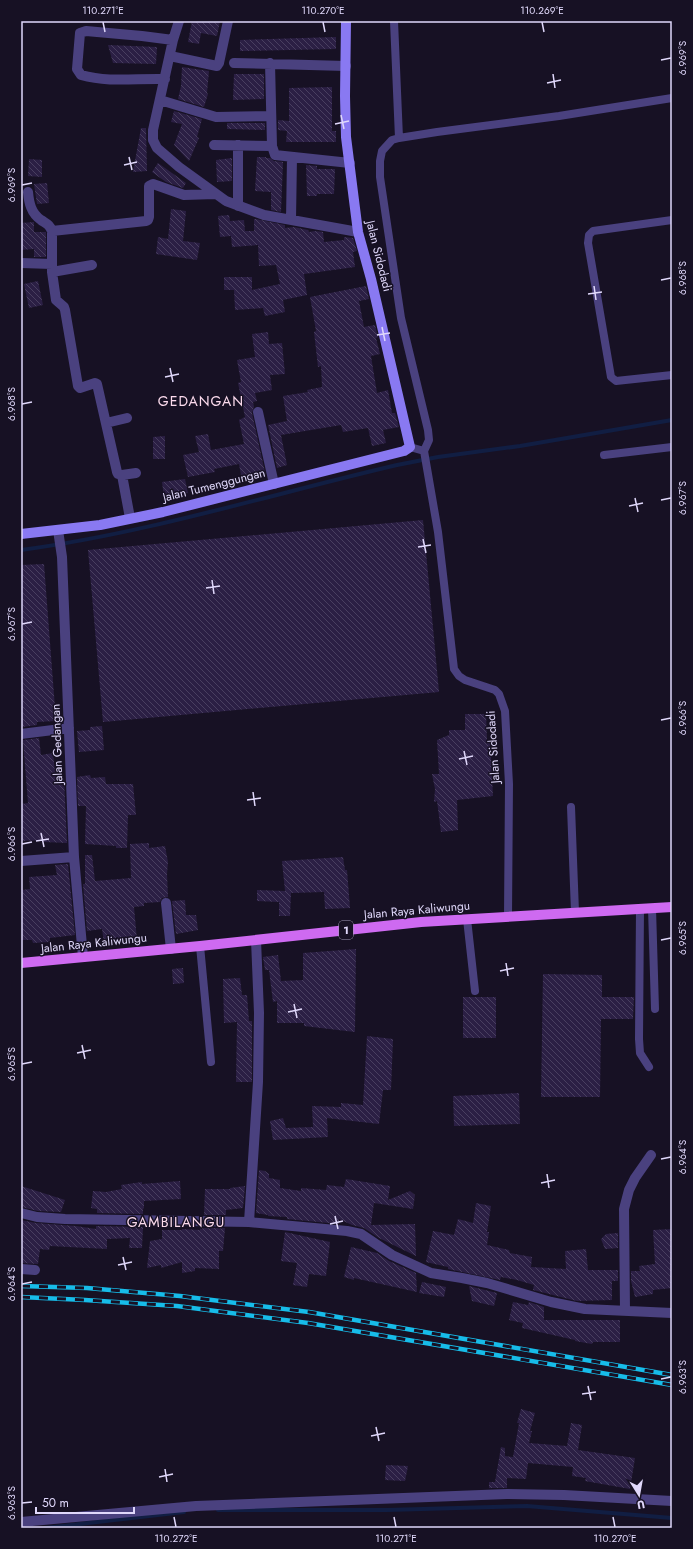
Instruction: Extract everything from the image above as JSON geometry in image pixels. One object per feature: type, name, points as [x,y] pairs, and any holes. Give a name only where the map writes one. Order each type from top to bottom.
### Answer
[{"type":"main road","name":"Jalan Raya Kaliwungu","points":[[21,963],[171,949],[421,922],[672,907]]},
{"type":"street","points":[[179,21],[173,40],[153,130],[153,140],[157,148],[211,194],[226,201],[264,215],[358,232]]},
{"type":"street","points":[[170,56],[217,66],[228,21]]},
{"type":"street","name":"Jalan Sidodadi","points":[[346,21],[346,137],[358,232],[371,279],[410,447]]},
{"type":"street","points":[[165,79],[142,78],[116,81],[97,80],[81,75],[77,69],[80,33],[86,31],[173,40]]},
{"type":"street","points":[[234,63],[346,66]]},
{"type":"street","points":[[270,63],[272,146],[275,155],[350,163]]},
{"type":"street","points":[[160,100],[216,117],[271,116]]},
{"type":"street","points":[[214,145],[272,146]]},
{"type":"street","points":[[238,146],[238,206]]},
{"type":"street","points":[[291,220],[292,157]]},
{"type":"street","points":[[52,231],[146,221],[148,220],[149,186],[153,184],[179,194],[211,194]]},
{"type":"street","points":[[28,192],[28,202],[31,209],[40,219],[49,224],[52,231],[52,268],[56,300],[64,307],[65,310],[78,386],[80,388],[95,383],[98,388],[117,472],[118,474],[122,475],[136,473]]},
{"type":"street","points":[[21,263],[52,268],[92,265]]},
{"type":"street","points":[[258,412],[274,484]]},
{"type":"street","points":[[106,423],[128,418]]},
{"type":"street","name":"Jalan Tumenggungan","points":[[21,534],[59,534],[100,525],[274,484],[404,451],[410,447]]},
{"type":"street","points":[[122,475],[130,518]]},
{"type":"street","name":"Jalan Gedangan","points":[[59,534],[62,556],[74,857],[83,957]]},
{"type":"street","points":[[21,734],[69,728]]},
{"type":"street","points":[[21,861],[74,857]]},
{"type":"street","points":[[166,904],[171,949]]},
{"type":"street","points":[[249,1222],[258,1082],[259,1013],[256,940]]},
{"type":"street","points":[[625,1311],[624,1209],[629,1190],[635,1178],[651,1155]]},
{"type":"street","points":[[21,1213],[37,1217],[65,1219],[249,1222],[356,1233],[360,1234],[392,1255],[431,1273],[487,1283],[550,1302],[585,1309],[672,1313]]},
{"type":"street","points":[[21,1269],[35,1270]]},
{"type":"street","points":[[21,1522],[196,1506],[516,1494],[672,1501]]},
{"type":"lane","points":[[394,21],[399,138]]},
{"type":"lane","points":[[410,447],[424,453],[429,440],[428,430],[401,318],[380,177],[380,161],[382,151],[392,140],[399,138],[559,116],[672,98]]},
{"type":"lane","points":[[672,220],[593,231],[589,236],[588,243],[611,377],[616,381],[672,375]]},
{"type":"lane","points":[[604,456],[672,447]]},
{"type":"lane","name":"Jalan Sidodadi","points":[[424,453],[438,532],[454,669],[459,676],[465,680],[495,690],[499,694],[505,711],[509,784],[508,916]]},
{"type":"lane","points":[[571,807],[575,912]]},
{"type":"lane","points":[[652,908],[655,1009]]},
{"type":"lane","points":[[640,909],[639,1039],[640,1053],[649,1067]]},
{"type":"lane","points":[[467,919],[475,991]]},
{"type":"lane","points":[[200,946],[211,1062]]},
{"type":"building","points":[[192,21],[220,21],[217,36],[201,33],[199,44],[188,42]]},
{"type":"building","points":[[336,37],[336,49],[240,51],[240,40]]},
{"type":"building","points":[[108,45],[157,47],[156,64],[113,63]]},
{"type":"building","points":[[182,67],[209,71],[208,94],[204,107],[178,99],[181,86]]},
{"type":"building","points":[[234,74],[264,74],[264,99],[233,100]]},
{"type":"building","points":[[332,87],[332,131],[336,131],[336,142],[286,142],[287,131],[278,130],[278,120],[289,121],[289,88]]},
{"type":"building","points":[[174,111],[202,119],[197,137],[199,138],[189,161],[174,145],[182,124],[171,122]]},
{"type":"building","points":[[227,123],[265,123],[265,130],[227,129]]},
{"type":"building","points":[[141,128],[146,128],[147,171],[133,172]]},
{"type":"building","points":[[257,157],[266,157],[274,161],[283,162],[281,212],[271,210],[271,192],[255,191]]},
{"type":"building","points":[[232,158],[232,181],[217,182],[216,160]]},
{"type":"building","points":[[29,159],[42,160],[42,177],[28,176]]},
{"type":"building","points":[[158,163],[186,183],[183,188],[166,182],[152,172]]},
{"type":"building","points":[[306,165],[317,166],[317,169],[335,169],[334,194],[317,194],[317,196],[307,196]]},
{"type":"building","points":[[47,183],[49,203],[37,204],[34,184]]},
{"type":"building","points":[[171,209],[186,211],[183,241],[200,243],[197,260],[156,254],[158,237],[168,239]]},
{"type":"building","points":[[229,215],[230,221],[244,220],[245,231],[254,231],[254,219],[256,219],[285,225],[285,228],[294,227],[308,230],[309,232],[323,232],[324,242],[344,240],[344,237],[353,238],[357,251],[353,252],[355,267],[304,274],[307,295],[283,300],[285,312],[265,316],[263,308],[235,310],[234,290],[224,290],[224,277],[252,277],[252,290],[280,284],[276,265],[259,266],[258,245],[232,247],[231,236],[220,237],[218,216]]},
{"type":"building","points":[[34,222],[34,232],[46,232],[46,257],[34,257],[34,249],[21,250],[21,223]]},
{"type":"building","points":[[38,281],[43,305],[29,308],[24,284]]},
{"type":"building","points":[[366,286],[369,299],[359,301],[364,327],[375,325],[378,337],[376,338],[380,354],[371,356],[377,393],[388,390],[392,413],[395,413],[399,427],[383,430],[386,443],[372,446],[368,428],[343,432],[341,425],[281,435],[287,465],[277,468],[268,425],[287,421],[283,396],[308,392],[307,390],[322,387],[321,366],[318,367],[314,332],[316,331],[310,297]]},
{"type":"building","points":[[268,332],[269,344],[282,343],[285,374],[270,375],[272,390],[255,393],[257,401],[253,402],[254,407],[252,413],[266,477],[242,481],[239,464],[214,469],[215,472],[188,477],[183,455],[199,452],[195,436],[208,434],[211,450],[244,444],[239,420],[245,417],[238,383],[241,382],[237,360],[255,357],[252,334]]},
{"type":"building","points":[[165,436],[165,459],[153,459],[153,437]]},
{"type":"building","points":[[185,479],[188,493],[164,497],[162,482]]},
{"type":"building","points":[[423,520],[439,692],[103,722],[88,550]]},
{"type":"building","points":[[44,564],[56,721],[37,722],[37,725],[22,727],[21,565]]},
{"type":"building","points":[[465,714],[486,714],[487,740],[490,740],[493,796],[457,800],[458,830],[441,832],[437,801],[434,802],[435,789],[432,774],[439,774],[437,740],[449,735],[449,730],[465,730]]},
{"type":"building","points":[[102,726],[104,750],[79,752],[77,731],[90,730],[90,727]]},
{"type":"building","points":[[39,738],[41,755],[53,753],[55,772],[61,772],[61,779],[64,778],[67,843],[44,842],[44,840],[21,841],[21,804],[28,803],[23,740]]},
{"type":"building","points":[[90,775],[91,778],[105,777],[106,784],[133,784],[136,815],[128,815],[127,848],[85,844],[86,806],[78,806],[77,777]]},
{"type":"building","points":[[149,843],[149,848],[165,846],[168,862],[168,897],[162,898],[160,902],[144,903],[144,906],[134,907],[137,940],[104,943],[102,929],[87,931],[83,884],[85,884],[85,855],[92,855],[95,881],[131,878],[130,844]]},
{"type":"building","points":[[343,857],[345,870],[347,870],[350,908],[325,909],[324,892],[291,893],[290,916],[279,916],[279,902],[257,901],[257,890],[285,891],[282,861]]},
{"type":"building","points":[[68,864],[75,935],[50,938],[50,942],[33,943],[32,940],[21,940],[21,890],[30,889],[29,877],[57,875],[55,865]]},
{"type":"building","points":[[185,900],[186,915],[196,915],[198,930],[176,934],[172,901]]},
{"type":"building","points":[[356,949],[355,1032],[304,1026],[304,1023],[277,1023],[277,1001],[273,1002],[269,970],[265,970],[263,957],[278,955],[281,981],[303,980],[303,953]]},
{"type":"building","points":[[183,968],[184,983],[173,984],[172,969]]},
{"type":"building","points":[[543,974],[602,975],[602,997],[634,997],[633,1019],[601,1019],[600,1097],[541,1097]]},
{"type":"building","points":[[240,978],[242,995],[247,995],[249,1021],[252,1021],[252,1082],[236,1082],[237,1022],[224,1023],[223,979]]},
{"type":"building","points":[[463,997],[496,997],[496,1038],[463,1038]]},
{"type":"building","points":[[367,1036],[393,1039],[391,1090],[383,1090],[379,1124],[327,1118],[328,1137],[273,1140],[270,1121],[283,1118],[286,1128],[313,1127],[312,1106],[341,1107],[341,1103],[363,1105]]},
{"type":"building","points":[[519,1093],[520,1124],[454,1126],[453,1096]]},
{"type":"building","points":[[259,1170],[265,1171],[269,1174],[269,1178],[280,1180],[280,1188],[301,1191],[301,1188],[326,1190],[327,1185],[344,1187],[346,1179],[390,1186],[388,1200],[410,1191],[415,1195],[413,1209],[374,1203],[371,1225],[415,1224],[416,1256],[379,1238],[364,1228],[352,1225],[339,1219],[339,1224],[287,1219],[287,1217],[268,1216],[256,1213]]},
{"type":"building","points":[[180,1181],[181,1199],[144,1201],[143,1214],[97,1213],[97,1209],[91,1208],[93,1191],[106,1192],[122,1189],[121,1185],[142,1182],[142,1184]]},
{"type":"building","points":[[21,1186],[65,1200],[61,1212],[38,1211],[21,1207]]},
{"type":"building","points":[[245,1186],[243,1208],[226,1210],[226,1215],[204,1215],[205,1189],[230,1189]]},
{"type":"building","points":[[476,1203],[491,1206],[487,1232],[489,1232],[487,1245],[509,1250],[510,1253],[532,1257],[531,1267],[566,1269],[565,1251],[586,1249],[588,1270],[618,1270],[618,1281],[612,1281],[612,1300],[577,1301],[533,1290],[534,1285],[517,1280],[501,1277],[500,1280],[448,1269],[448,1267],[426,1262],[433,1231],[454,1235],[458,1219],[473,1223]]},
{"type":"building","points":[[21,1220],[96,1229],[96,1226],[143,1227],[142,1248],[129,1248],[130,1238],[107,1239],[107,1249],[50,1246],[49,1250],[40,1249],[38,1264],[21,1263]]},
{"type":"building","points":[[200,1228],[225,1228],[223,1251],[219,1251],[219,1269],[195,1268],[195,1271],[182,1273],[182,1262],[161,1268],[161,1265],[147,1268],[150,1241],[162,1239],[162,1230],[200,1230]]},
{"type":"building","points":[[672,1229],[672,1288],[653,1290],[653,1294],[635,1297],[631,1281],[631,1271],[640,1271],[639,1266],[655,1264],[653,1230]]},
{"type":"building","points":[[285,1232],[330,1242],[326,1276],[309,1274],[307,1287],[293,1285],[297,1263],[281,1261]]},
{"type":"building","points":[[618,1233],[618,1248],[605,1249],[601,1239],[606,1234]]},
{"type":"building","points":[[351,1247],[377,1253],[389,1261],[416,1273],[417,1292],[344,1277]]},
{"type":"building","points":[[422,1282],[446,1287],[444,1297],[419,1293]]},
{"type":"building","points":[[469,1286],[497,1293],[494,1306],[472,1301]]},
{"type":"building","points":[[513,1302],[528,1305],[529,1302],[544,1307],[544,1320],[620,1320],[620,1342],[593,1342],[592,1344],[522,1328],[523,1323],[509,1320]]},
{"type":"building","points":[[521,1409],[535,1413],[530,1431],[532,1431],[529,1443],[567,1446],[571,1423],[582,1425],[578,1450],[635,1458],[630,1489],[585,1481],[586,1478],[572,1476],[573,1467],[528,1463],[526,1479],[507,1478],[507,1488],[489,1488],[489,1482],[495,1482],[501,1447],[505,1448],[505,1456],[513,1457],[519,1423],[517,1423]]},
{"type":"building","points":[[386,1465],[408,1466],[405,1481],[385,1480]]},
{"type":"waterway","points":[[21,550],[116,534],[397,465],[438,457],[520,446],[672,420]]},
{"type":"waterway","points":[[218,1510],[387,1510],[527,1506],[672,1518]]},
{"type":"waterway","points":[[45,1528],[184,1512]]},
{"type":"railway","points":[[21,1286],[87,1288],[180,1296],[309,1312],[672,1375]]},
{"type":"railway","points":[[21,1297],[177,1306],[308,1323],[672,1385]]},
{"type":"district","name":"GEDANGAN","points":[[201,401]]},
{"type":"district","name":"GAMBILANGU","points":[[176,1222]]}]
